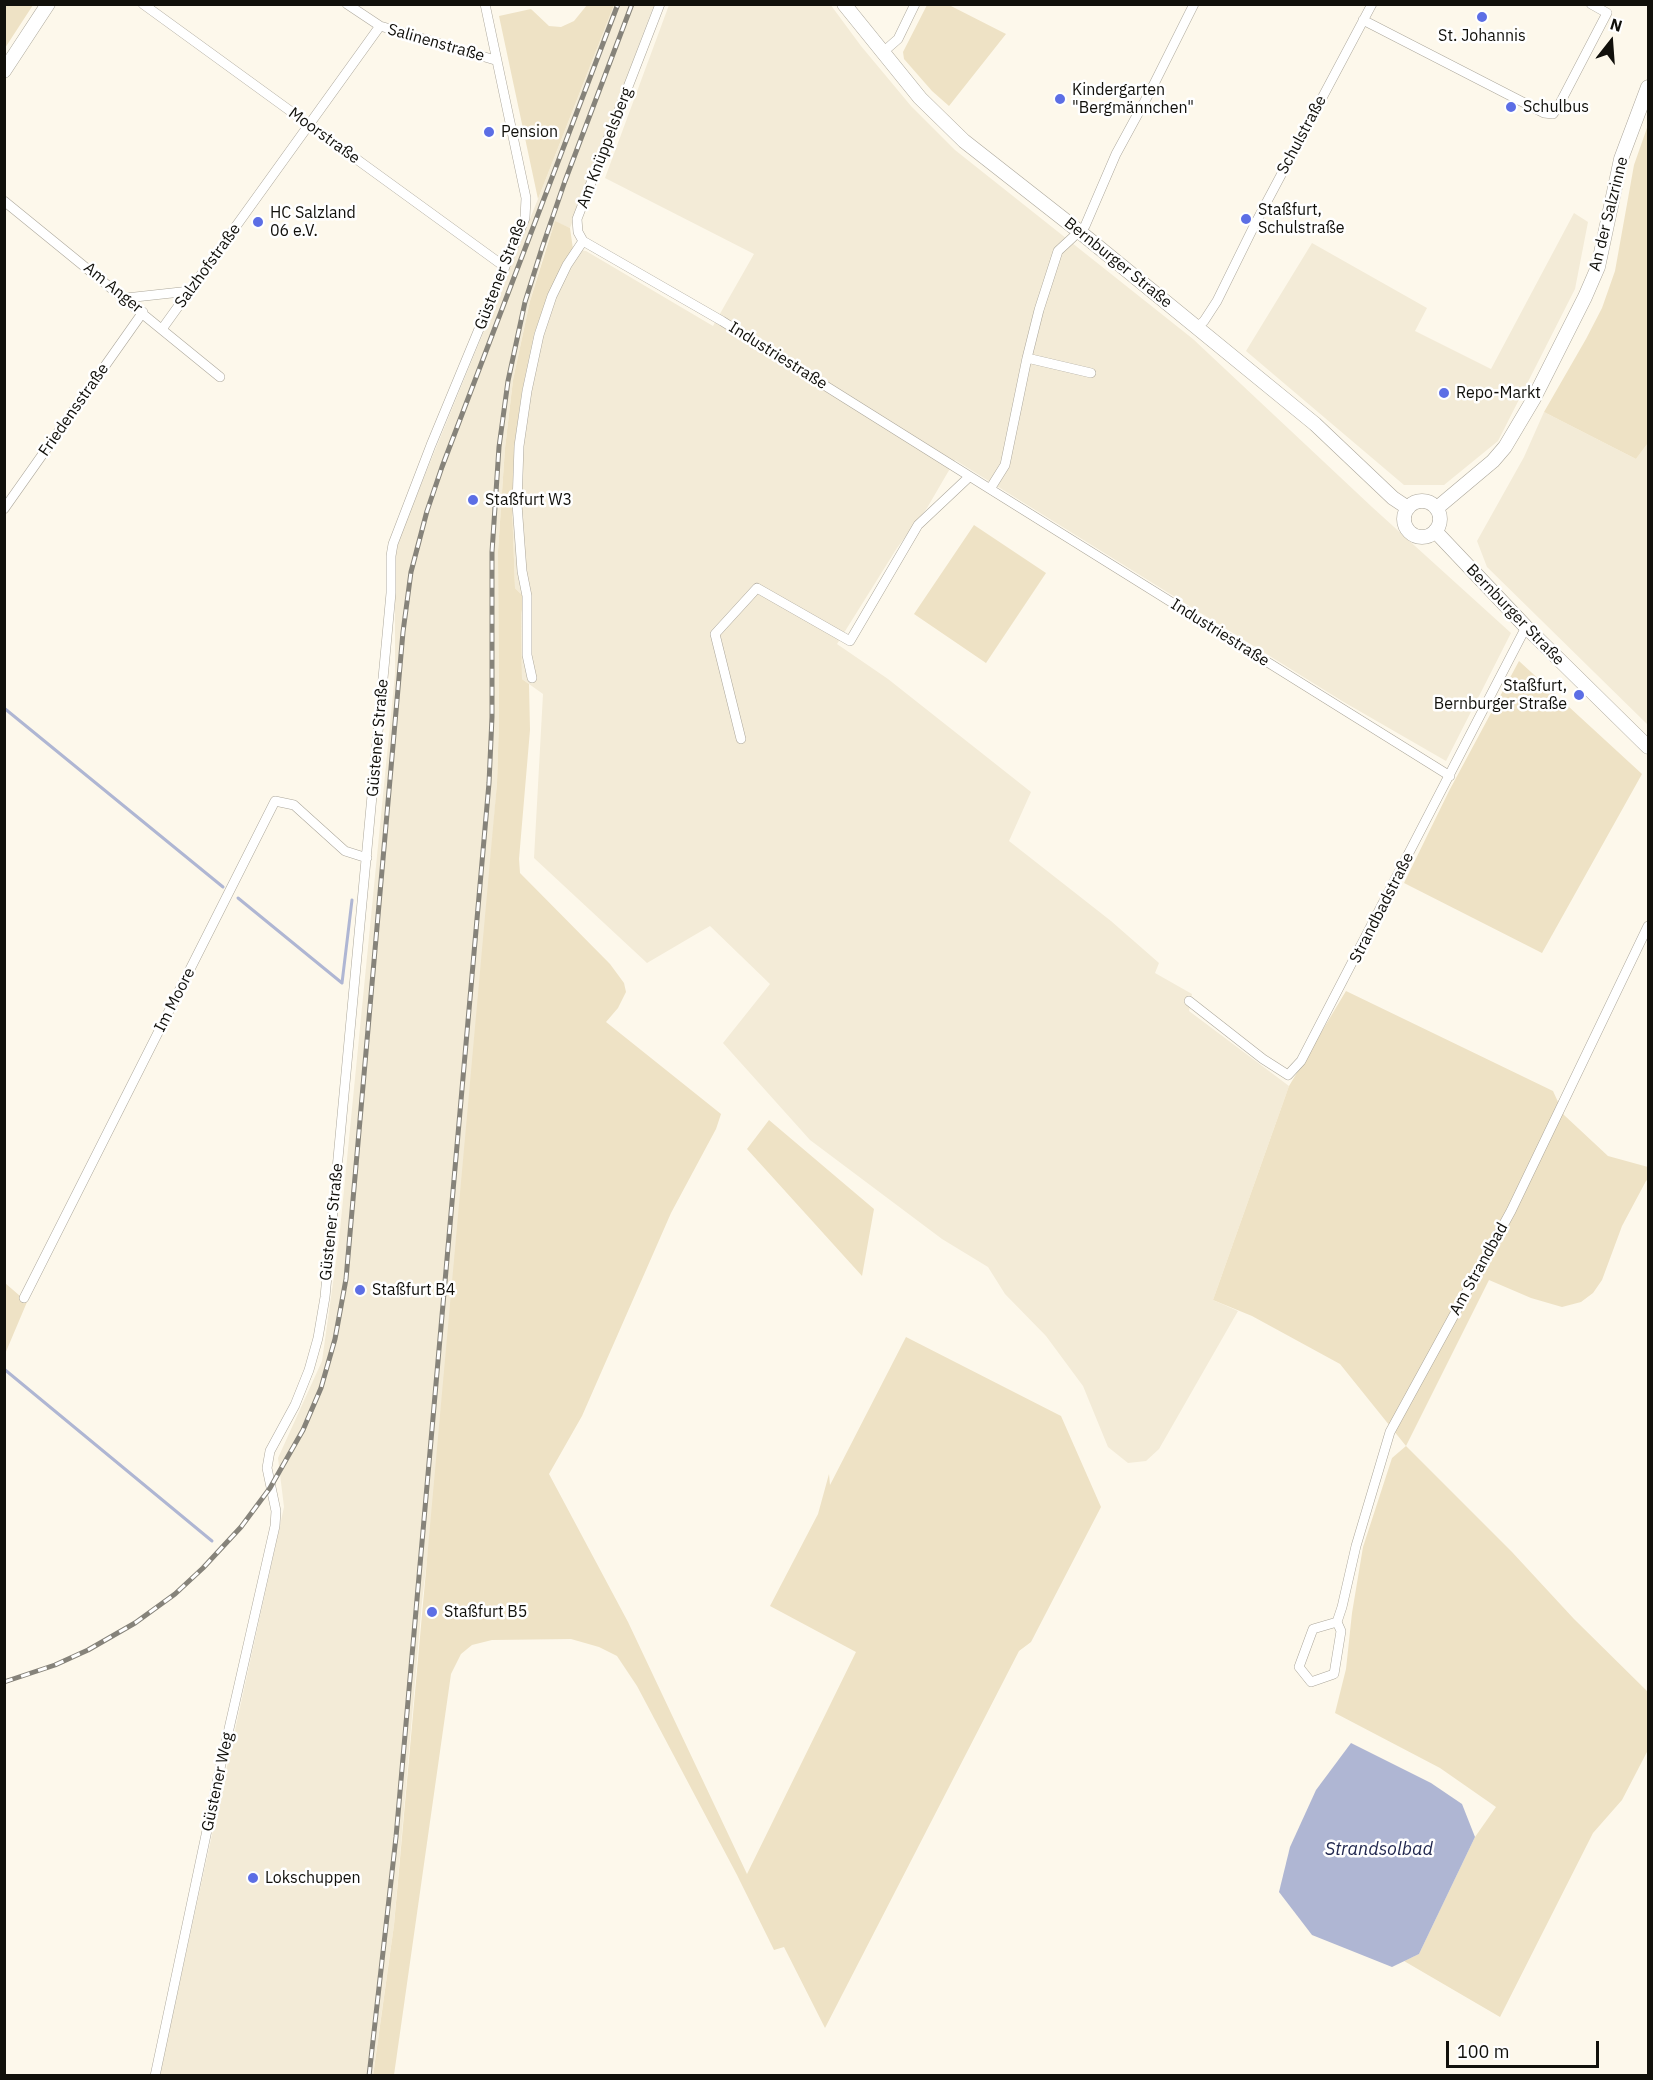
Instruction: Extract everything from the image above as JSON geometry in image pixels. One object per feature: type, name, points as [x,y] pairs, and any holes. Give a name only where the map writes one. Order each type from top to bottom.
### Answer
[{"type":"main road","points":[[4,70],[48,4]]},
{"type":"main road","name":"Bernburger Straße","points":[[844,4],[920,98],[964,141],[1080,232],[1315,424],[1393,498],[1408,508]]},
{"type":"main road","name":"An der Salzrinne","points":[[1437,508],[1494,461],[1505,447],[1533,400],[1585,297],[1598,267],[1621,159],[1648,87]]},
{"type":"main road","points":[[1422,501],[1433,504],[1437,508],[1440,518],[1436,531],[1431,535],[1419,537],[1409,531],[1404,522],[1405,512],[1412,504],[1422,501]]},
{"type":"main road","name":"Bernburger Straße","points":[[1436,531],[1526,627],[1648,747]]},
{"type":"street","name":"Moorstraße","points":[[143,4],[505,267]]},
{"type":"street","name":"Salinenstraße","points":[[347,4],[380,26],[495,60]]},
{"type":"street","name":"Güstener Straße","points":[[270,1488],[267,1468],[270,1451],[295,1405],[309,1370],[322,1318],[367,858],[391,593],[393,544],[431,445],[525,218],[525,198],[485,4]]},
{"type":"street","name":"Am Knüppelsberg","points":[[583,241],[578,232],[577,219],[660,4]]},
{"type":"street","points":[[882,53],[898,39],[915,4]]},
{"type":"street","points":[[990,489],[1005,465],[1027,358],[1039,310],[1058,251],[1085,226],[1116,154],[1194,4]]},
{"type":"street","name":"Schulstraße","points":[[1196,328],[1204,321],[1217,301],[1255,224],[1372,4]]},
{"type":"street","points":[[1363,21],[1552,114],[1558,107],[1609,9],[1591,4]]},
{"type":"street","name":"Salzhofstraße","points":[[162,329],[380,26]]},
{"type":"street","name":"Am Anger","points":[[4,201],[126,298],[220,377]]},
{"type":"street","name":"Industriestraße","points":[[583,241],[722,321],[1450,776]]},
{"type":"street","points":[[532,678],[527,655],[527,596],[522,571],[517,504],[519,446],[526,391],[539,335],[552,296],[567,265],[583,241]]},
{"type":"street","points":[[126,298],[190,291]]},
{"type":"street","name":"Friedensstraße","points":[[4,509],[143,312]]},
{"type":"street","points":[[1027,358],[1090,373]]},
{"type":"street","points":[[741,739],[716,634],[757,588],[850,641],[918,525],[969,477]]},
{"type":"street","name":"Strandbadstraße","points":[[1189,1001],[1263,1059],[1288,1075],[1301,1061],[1526,627]]},
{"type":"street","name":"Im Moore","points":[[24,1298],[275,801],[294,806],[345,851],[367,858]]},
{"type":"street","name":"Am Strandbad","points":[[1337,1622],[1312,1629],[1299,1667],[1311,1682],[1334,1674],[1341,1631],[1337,1622],[1356,1546],[1390,1432],[1511,1211],[1648,926]]},
{"type":"street","name":"Güstener Weg","points":[[155,2076],[221,1764],[275,1526],[276,1511],[270,1488]]},
{"type":"shaded area","points":[[830,4],[861,46],[911,106],[955,150],[1193,339],[1372,507],[1511,633],[1446,761],[1342,701],[955,460],[927,508],[897,548],[837,644],[888,679],[1031,792],[1009,841],[1111,921],[1159,963],[1155,973],[1192,994],[1189,1011],[1289,1086],[1213,1300],[1238,1311],[1159,1449],[1146,1461],[1128,1463],[1108,1447],[1083,1386],[1046,1336],[1005,1294],[988,1267],[942,1239],[810,1140],[723,1043],[770,984],[710,926],[647,963],[534,858],[543,694],[522,679],[521,616],[524,597],[515,588],[512,505],[514,448],[522,391],[534,334],[564,261],[573,249],[586,251],[713,326],[754,254],[605,178],[669,5]]},
{"type":"shaded area","points":[[4,5],[33,5],[5,48]]},
{"type":"shaded area","points":[[587,5],[614,5],[538,199],[499,16],[531,9],[549,26],[561,27],[574,21]]},
{"type":"shaded area","points":[[614,5],[654,5],[570,228],[555,222],[546,247],[530,301],[513,380],[505,448],[498,551],[497,783],[455,1324],[422,1602],[394,1925],[373,2075],[159,2076],[284,1507],[278,1458],[322,1361],[339,1240],[395,674],[395,548],[538,199]]},
{"type":"shaded area","points":[[927,5],[949,5],[1006,34],[949,106],[932,91],[904,59],[903,52]]},
{"type":"shaded area","points":[[1648,125],[1648,443],[1636,459],[1544,412],[1602,308],[1615,271],[1634,165]]},
{"type":"shaded area","points":[[1574,213],[1588,222],[1575,289],[1498,441],[1444,485],[1404,485],[1246,351],[1312,243],[1427,308],[1415,331],[1491,369]]},
{"type":"shaded area","points":[[555,221],[570,228],[573,249],[563,263],[534,334],[522,391],[514,448],[512,505],[515,588],[524,597],[521,616],[522,679],[529,684],[530,730],[519,859],[520,873],[610,964],[624,983],[626,992],[618,1008],[606,1022],[721,1114],[716,1129],[671,1213],[582,1416],[549,1474],[628,1622],[747,1874],[856,1652],[770,1606],[818,1514],[829,1474],[830,1485],[906,1337],[1061,1416],[1101,1507],[1031,1642],[1019,1651],[825,2028],[784,1947],[774,1950],[637,1686],[617,1656],[599,1647],[571,1639],[492,1640],[472,1645],[461,1654],[451,1674],[394,2075],[373,2076],[394,1925],[497,783],[498,551],[505,448],[513,380],[530,301]]},
{"type":"shaded area","points":[[1544,412],[1636,459],[1648,443],[1648,725],[1487,567],[1477,541],[1524,457]]},
{"type":"shaded area","points":[[974,525],[1046,573],[986,663],[914,614]]},
{"type":"shaded area","points":[[1519,661],[1642,774],[1542,953],[1404,883],[1449,791]]},
{"type":"shaded area","points":[[1346,991],[1553,1091],[1564,1115],[1608,1156],[1648,1167],[1648,1179],[1622,1226],[1602,1280],[1593,1293],[1581,1302],[1562,1307],[1531,1298],[1489,1280],[1406,1446],[1340,1364],[1252,1316],[1213,1300],[1289,1086]]},
{"type":"shaded area","points":[[769,1120],[874,1209],[862,1276],[747,1149]]},
{"type":"shaded area","points":[[5,1283],[27,1302],[5,1354]]},
{"type":"shaded area","points":[[1406,1446],[1648,1692],[1648,1750],[1622,1800],[1593,1833],[1500,2017],[1404,1961],[1419,1954],[1475,1837],[1496,1807],[1440,1768],[1335,1713],[1346,1669],[1363,1547],[1392,1458]]},
{"type":"water","name":"Strandsolbad","points":[[1351,1743],[1431,1783],[1462,1804],[1475,1837],[1419,1954],[1392,1967],[1312,1935],[1279,1892],[1290,1847],[1316,1790]]},
{"type":"waterway","points":[[4,708],[223,887]]},
{"type":"waterway","points":[[238,898],[342,983],[352,900]]},
{"type":"waterway","points":[[4,1369],[212,1541]]},
{"type":"railway","points":[[4,1682],[55,1665],[88,1650],[135,1623],[175,1594],[241,1527],[270,1488],[303,1430],[321,1388],[335,1339],[346,1279],[403,632],[411,572],[427,511],[442,467],[618,4]]},
{"type":"railway","points":[[369,2076],[396,1837],[489,783],[492,717],[492,552],[499,447],[508,381],[525,302],[565,181],[632,4]]},
{"type":"place","name":"St. Johannis","points":[[1482,17]]},
{"type":"place","name":"Kindergarten \"Bergmännchen\"","points":[[1060,99]]},
{"type":"place","name":"Schulbus","points":[[1511,107]]},
{"type":"place","name":"Pension","points":[[489,132]]},
{"type":"place","name":"Staßfurt, Schulstraße","points":[[1246,219]]},
{"type":"place","name":"HC Salzland 06 e.V.","points":[[258,222]]},
{"type":"place","name":"Repo-Markt","points":[[1444,393]]},
{"type":"place","name":"Staßfurt W3","points":[[473,500]]},
{"type":"place","name":"Staßfurt, Bernburger Straße","points":[[1579,695]]},
{"type":"place","name":"Staßfurt B4","points":[[360,1290]]},
{"type":"place","name":"Staßfurt B5","points":[[432,1612]]},
{"type":"place","name":"Lokschuppen","points":[[253,1878]]}]
